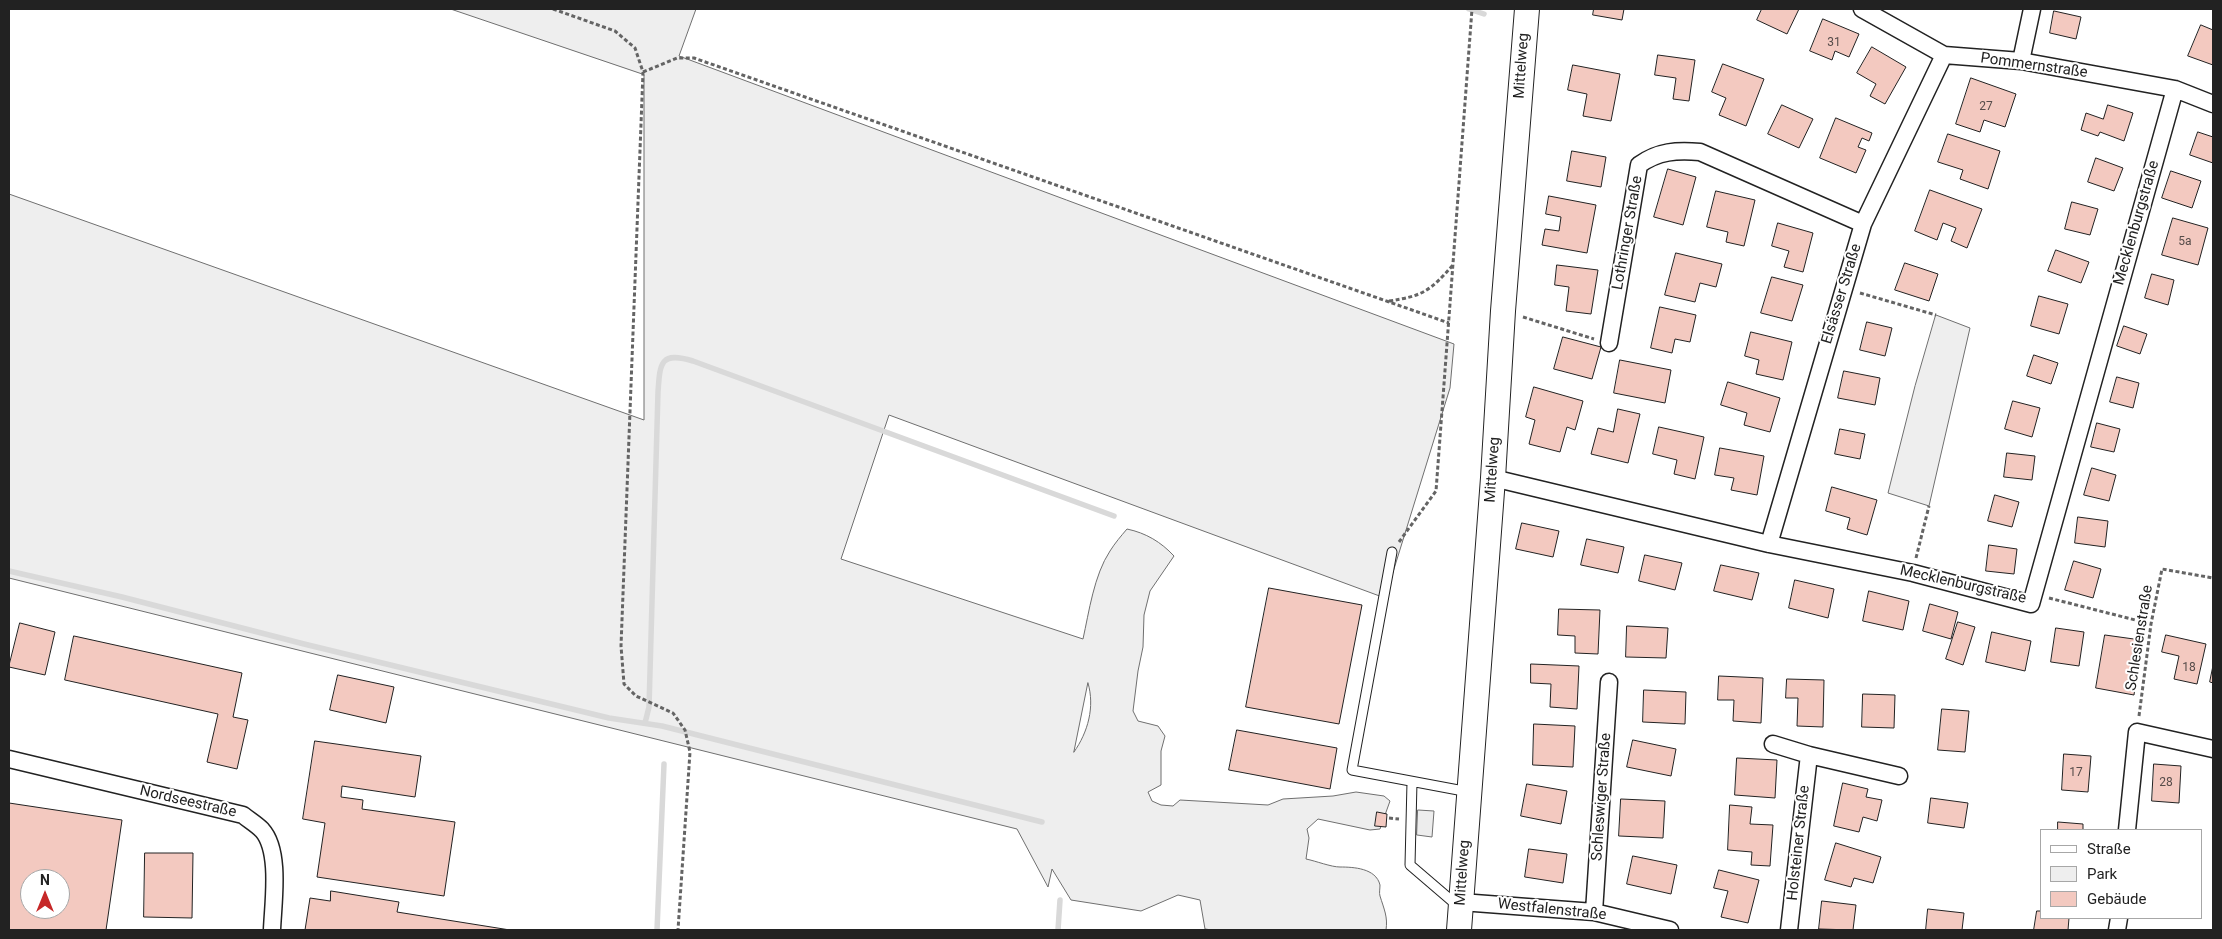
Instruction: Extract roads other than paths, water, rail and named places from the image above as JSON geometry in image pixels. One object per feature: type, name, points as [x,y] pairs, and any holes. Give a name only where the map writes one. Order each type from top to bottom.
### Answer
[{"type":"street","name":"Mittelweg","points":[[1459,930],[1493,478],[1503,311],[1527,9]]},
{"type":"street","name":"Pommernstraße","points":[[1862,9],[1944,55],[2022,61],[2175,89],[2213,104]]},
{"type":"street","points":[[2022,61],[2032,9]]},
{"type":"street","name":"Elsässer Straße","points":[[1769,544],[1863,224],[1944,55]]},
{"type":"street","name":"Mecklenburgstraße","points":[[1493,478],[1769,544],[1913,574],[2031,604],[2175,89]]},
{"type":"street","name":"Lothringer Straße","points":[[1609,343],[1639,165],[1650,157],[1675,150],[1700,152],[1863,224]]},
{"type":"street","name":"Schleswiger Straße","points":[[1594,912],[1609,682]]},
{"type":"street","points":[[2127,829],[2137,732],[2213,749]]},
{"type":"street","points":[[1773,744],[1809,755],[1900,776]]},
{"type":"street","name":"Holsteiner Straße","points":[[1789,930],[1809,755]]},
{"type":"street","name":"Nordseestraße","points":[[9,759],[243,815],[262,831],[272,849],[274,872],[272,930]]},
{"type":"street","name":"Westfalenstraße","points":[[1461,902],[1594,912],[1670,930]]},
{"type":"lane","points":[[1392,552],[1352,770],[1470,792]]},
{"type":"lane","points":[[1412,782],[1410,865],[1452,901],[1461,902]]},
{"type":"waterway","points":[[1469,9],[1484,14]]},
{"type":"waterway","points":[[645,723],[649,707],[658,392],[661,367],[668,359],[682,358],[693,361],[1114,516]]},
{"type":"waterway","points":[[9,571],[122,597],[304,644],[609,718],[662,726],[1042,822]]},
{"type":"waterway","points":[[657,930],[664,764]]},
{"type":"waterway","points":[[1058,930],[1060,900]]}]
